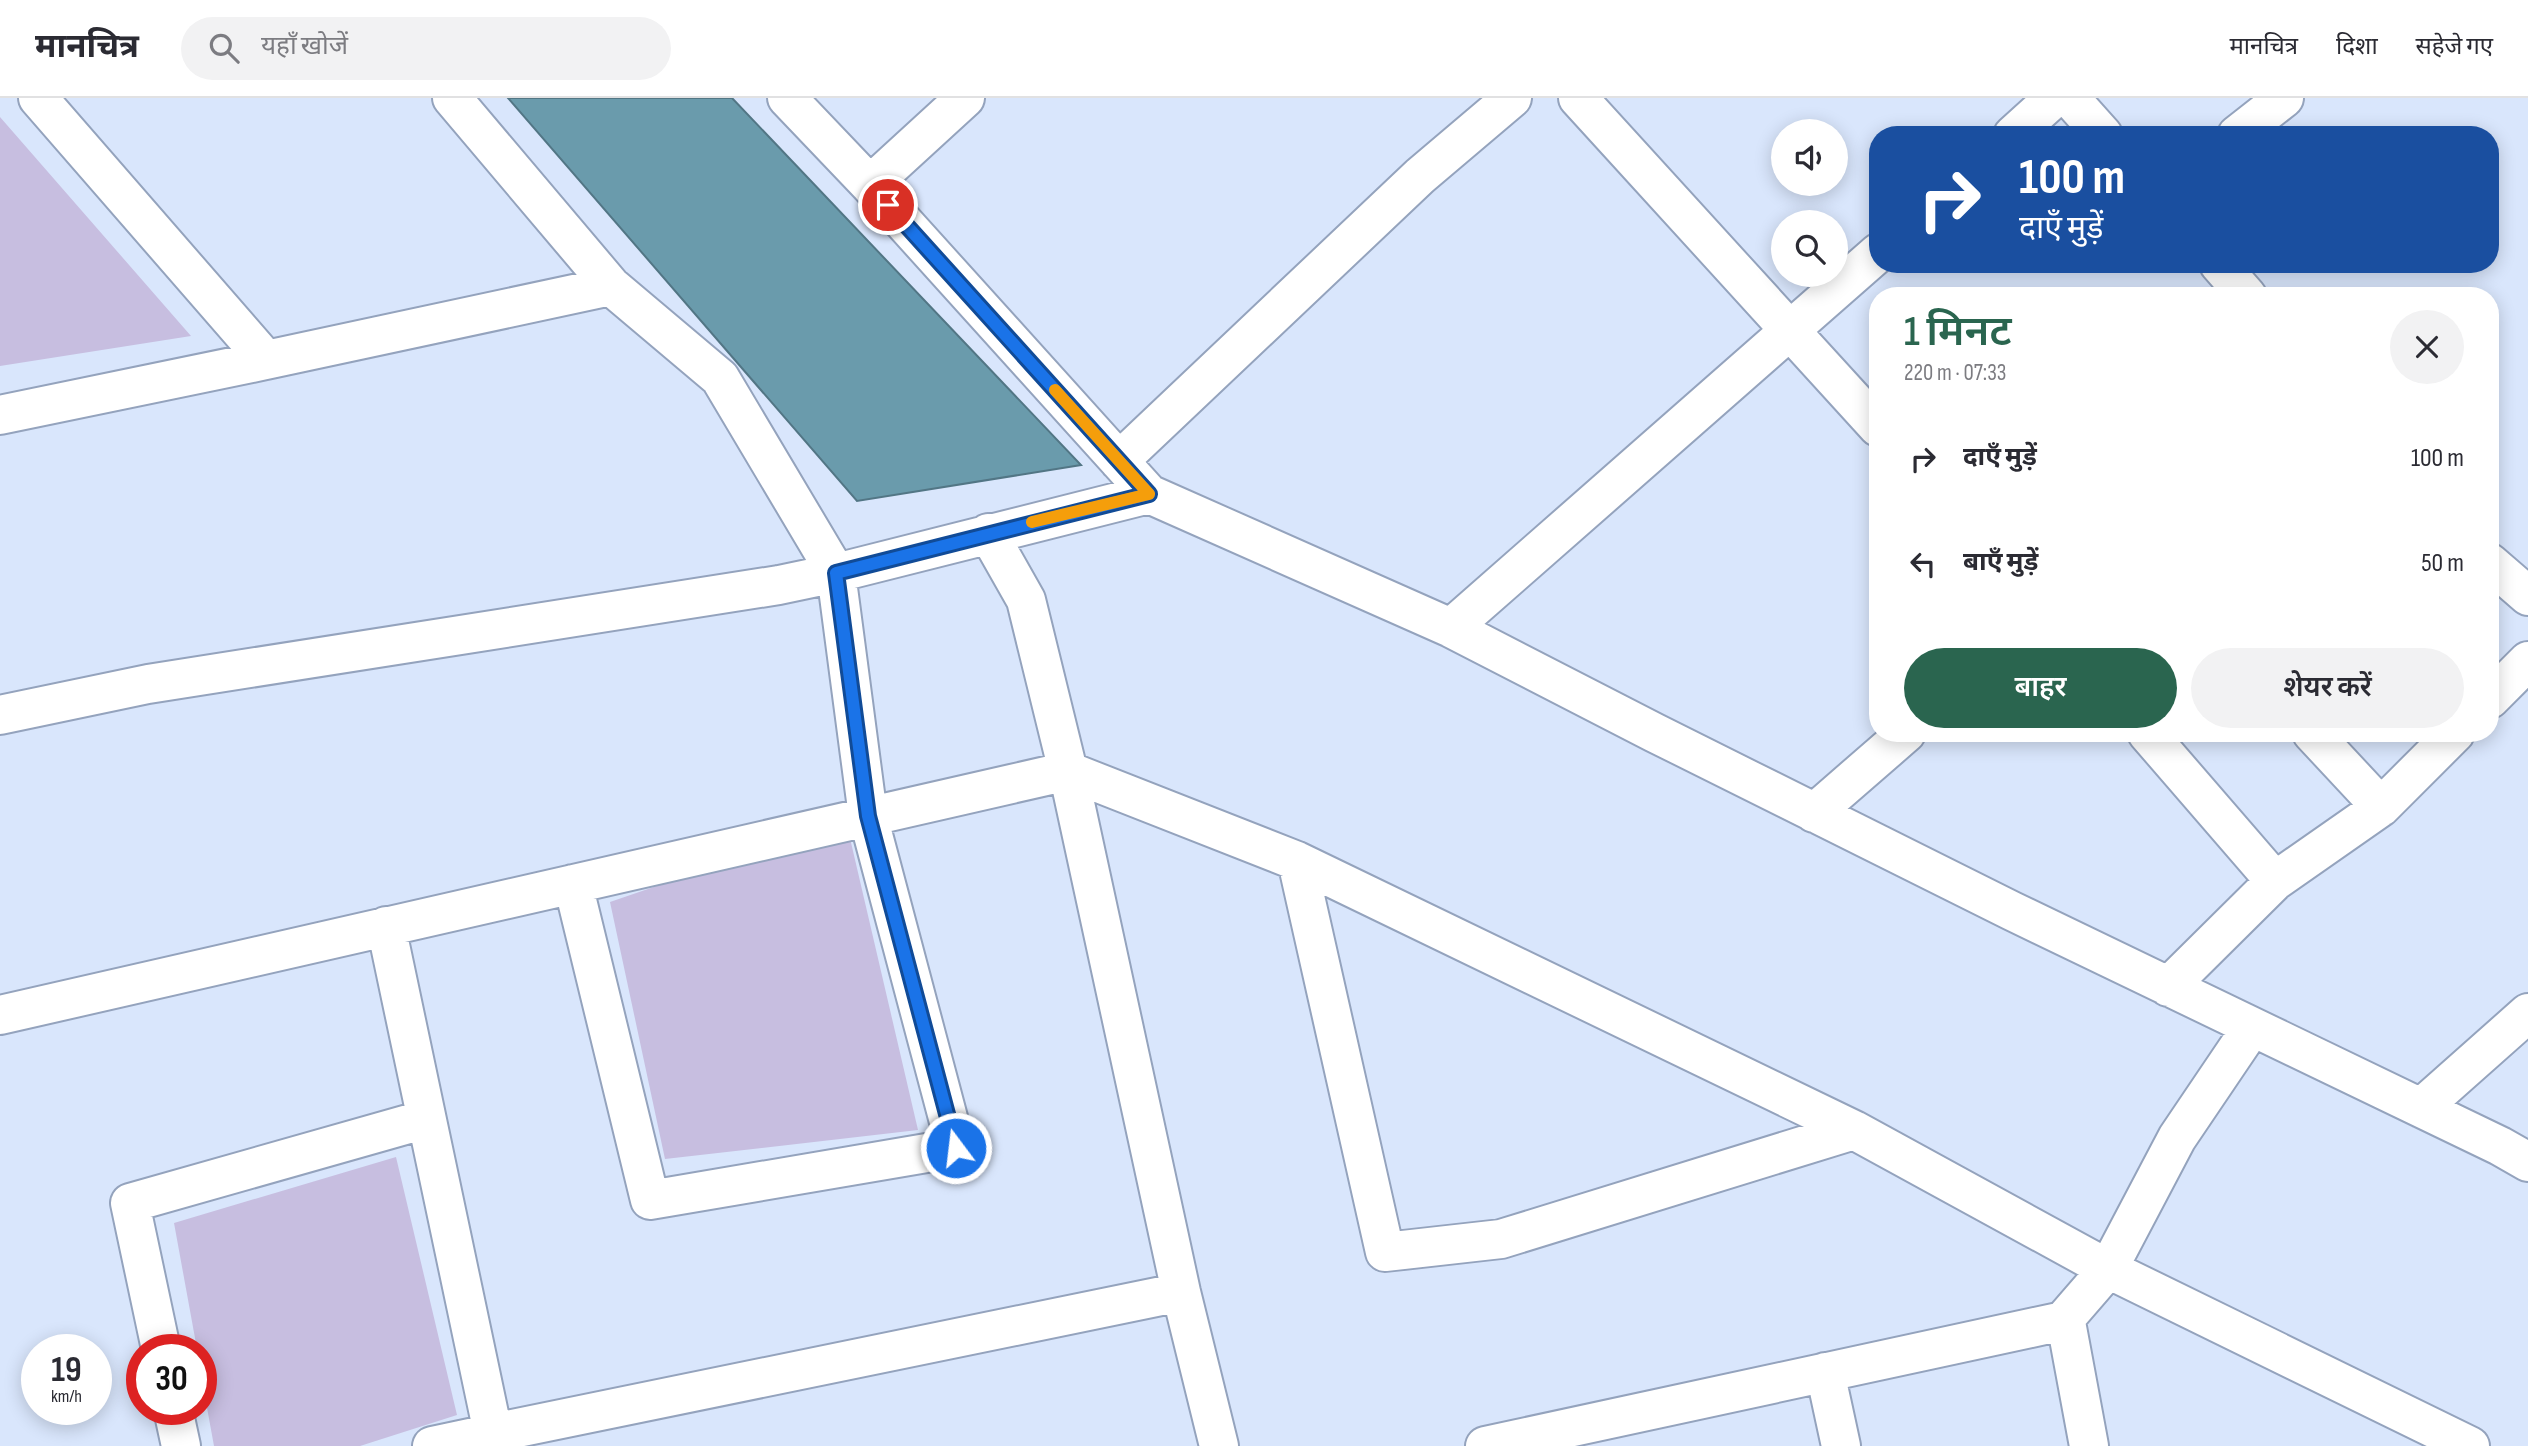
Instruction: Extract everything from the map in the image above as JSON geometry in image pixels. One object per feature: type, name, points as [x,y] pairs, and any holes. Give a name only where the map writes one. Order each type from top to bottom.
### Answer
[{"type":"street","points":[[38,98],[266,360]]},
{"type":"street","points":[[452,98],[611,286],[720,378],[836,573],[868,816],[956,1148],[650,1199],[573,884]]},
{"type":"street","points":[[787,98],[870,185],[1149,494],[1451,628],[1814,813],[2528,1161]]},
{"type":"street","points":[[870,185],[965,98]]},
{"type":"street","points":[[1119,461],[1420,176],[1512,98]]},
{"type":"street","points":[[1578,98],[1869,416]]},
{"type":"street","points":[[2023,126],[2054,98]]},
{"type":"street","points":[[2070,98],[2095,126]]},
{"type":"street","points":[[2248,126],[2284,98]]},
{"type":"street","points":[[1451,628],[1869,261]]},
{"type":"street","points":[[2227,273],[2239,287]]},
{"type":"street","points":[[0,415],[611,286]]},
{"type":"street","points":[[0,715],[148,684],[779,584],[836,573],[1149,494]]},
{"type":"street","points":[[988,533],[1026,600],[1068,771],[1181,1292],[1219,1446]]},
{"type":"street","points":[[2499,571],[2528,596]]},
{"type":"street","points":[[2499,690],[2528,661]]},
{"type":"street","points":[[1814,813],[1896,742]]},
{"type":"street","points":[[2155,742],[2275,881]]},
{"type":"street","points":[[2320,742],[2381,807]]},
{"type":"street","points":[[2168,987],[2275,881],[2381,807],[2446,742]]},
{"type":"street","points":[[0,1015],[1068,771],[1297,861],[1854,1130],[2108,1269],[2470,1446]]},
{"type":"street","points":[[1297,861],[1385,1252],[1501,1239],[1854,1130]]},
{"type":"street","points":[[386,926],[493,1433]]},
{"type":"street","points":[[2421,1108],[2528,1013]]},
{"type":"street","points":[[1485,1446],[2063,1321],[2108,1269],[2177,1138],[2252,1027]]},
{"type":"street","points":[[157,1334],[130,1203],[426,1119]]},
{"type":"street","points":[[432,1446],[1181,1292]]},
{"type":"street","points":[[2063,1321],[2066,1322],[2089,1446]]},
{"type":"street","points":[[1825,1373],[1841,1446]]},
{"type":"street","points":[[176,1425],[181,1446]]},
{"type":"shaded area","points":[[0,117],[191,336],[0,366]]},
{"type":"shaded area","points":[[846,821],[918,1130],[665,1159],[610,902]]},
{"type":"shaded area","points":[[396,1157],[457,1415],[360,1446],[214,1446],[210,1425],[217,1425],[217,1334],[194,1334],[174,1223]]},
{"type":"water","points":[[508,98],[732,98],[1081,465],[857,501]]},
{"type":"slow traffic","points":[[1032,522],[1149,494],[1055,390]]},
{"type":"route","points":[[888,205],[1149,494],[836,573],[868,816],[956,1148]]}]
